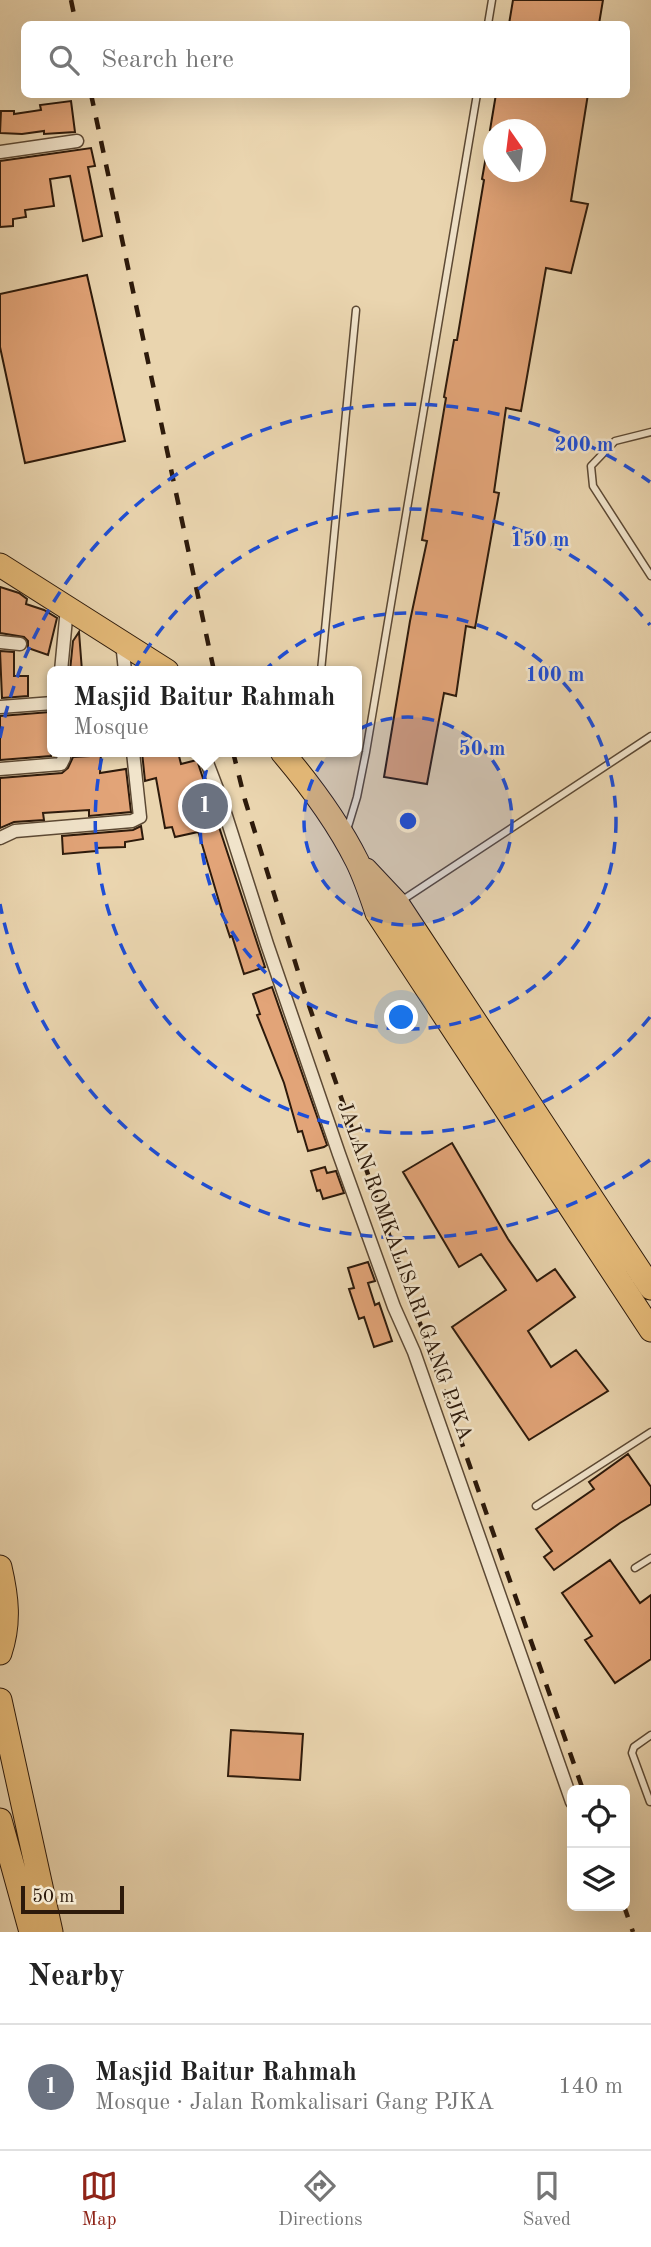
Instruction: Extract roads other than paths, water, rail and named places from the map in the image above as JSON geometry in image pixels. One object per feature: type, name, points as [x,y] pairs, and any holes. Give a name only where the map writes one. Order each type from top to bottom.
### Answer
[{"type":"highway","points":[[0,565],[159,666]]},
{"type":"highway","points":[[286,757],[345,838],[651,1330]]},
{"type":"highway","points":[[387,908],[651,1288]]},
{"type":"highway","points":[[0,1567],[5,1590],[7,1623],[0,1653]]},
{"type":"highway","points":[[0,1700],[51,1932]]},
{"type":"highway","points":[[0,1820],[31,1932]]},
{"type":"street","points":[[0,152],[76,141]]},
{"type":"street","points":[[61,666],[67,608]]},
{"type":"street","points":[[0,642],[20,644]]},
{"type":"street","points":[[122,642],[124,666]]},
{"type":"street","points":[[0,707],[47,703]]},
{"type":"street","points":[[0,769],[61,764],[64,757]]},
{"type":"street","points":[[0,838],[15,831],[132,821],[140,817],[134,757]]},
{"type":"street","name":"JALAN ROMKALISARI GANG PJKA","points":[[205,757],[339,1154],[394,1307],[414,1352],[567,1788]]},
{"type":"lane","points":[[488,21],[492,0]]},
{"type":"lane","points":[[345,838],[366,752],[476,98]]},
{"type":"lane","points":[[321,666],[356,310]]},
{"type":"lane","points":[[651,432],[615,441],[592,466],[593,486],[651,576]]},
{"type":"lane","points":[[387,908],[651,736]]},
{"type":"lane","points":[[536,1506],[651,1432]]},
{"type":"lane","points":[[635,1568],[651,1558]]},
{"type":"lane","points":[[650,1802],[632,1753],[634,1747],[651,1735]]},
{"type":"railway","points":[[71,0],[75,21]]},
{"type":"railway","points":[[92,98],[213,666]]},
{"type":"railway","points":[[234,757],[305,994],[581,1785]]},
{"type":"railway","points":[[626,1911],[633,1932]]},
{"type":"place","name":"Masjid Baitur Rahmah","points":[[205,806]]}]
